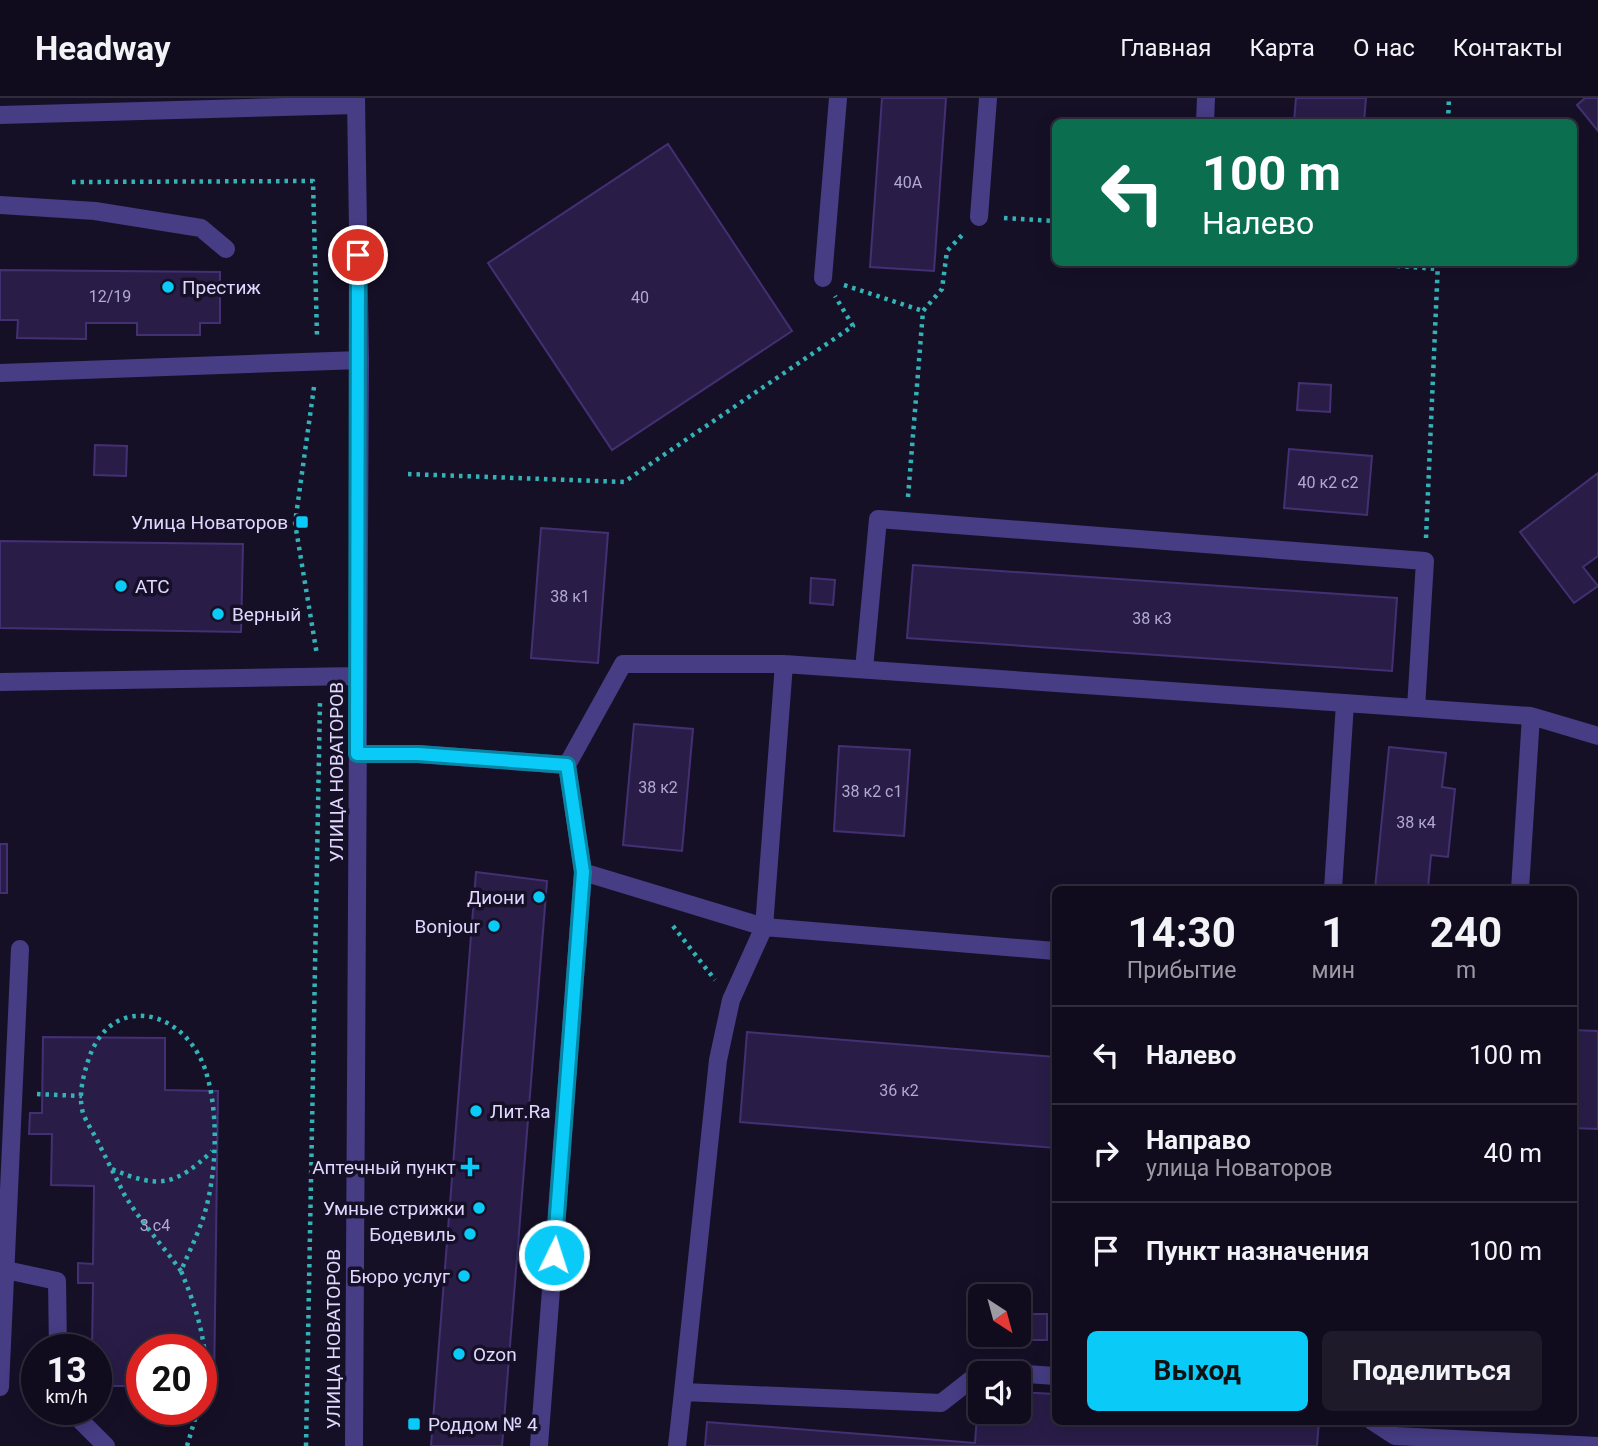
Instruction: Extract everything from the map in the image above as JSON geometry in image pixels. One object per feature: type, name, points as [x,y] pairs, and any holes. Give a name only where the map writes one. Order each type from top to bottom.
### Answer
[{"type":"street","points":[[823,278],[838,98]]},
{"type":"street","points":[[979,217],[988,98]]},
{"type":"street","points":[[1205,119],[1206,98]]},
{"type":"street","points":[[0,115],[63,105],[356,102]]},
{"type":"street","name":"УЛИЦА НОВАТОРОВ","points":[[354,1446],[359,360],[356,102]]},
{"type":"street","points":[[0,205],[95,211],[201,228],[226,249]]},
{"type":"street","points":[[0,373],[359,360]]},
{"type":"street","points":[[864,669],[878,519],[1425,561],[1416,708]]},
{"type":"street","points":[[539,1446],[583,872],[567,765],[623,664],[784,664],[1531,716],[1598,736]]},
{"type":"street","points":[[677,1446],[718,1060],[731,1000],[764,927],[784,664]]},
{"type":"street","points":[[0,682],[358,676]]},
{"type":"street","points":[[1333,886],[1346,703]]},
{"type":"street","points":[[1520,886],[1531,716]]},
{"type":"street","points":[[357,754],[418,754],[567,765]]},
{"type":"street","points":[[583,872],[764,927],[1052,951]]},
{"type":"street","points":[[0,1387],[20,949]]},
{"type":"street","points":[[6,1270],[57,1281],[58,1334]]},
{"type":"street","points":[[683,1392],[941,1403],[982,1371],[1052,1376]]},
{"type":"street","points":[[85,1425],[106,1446]]},
{"type":"street","points":[[1378,1425],[1395,1436],[1598,1446]]},
{"type":"path","points":[[1448,119],[1449,98]]},
{"type":"path","points":[[69,182],[313,181],[318,361],[295,523],[321,677],[306,1446]]},
{"type":"path","points":[[906,521],[923,311],[942,289],[947,251],[979,217],[1052,222]]},
{"type":"path","points":[[1425,561],[1437,266]]},
{"type":"path","points":[[823,278],[923,311]]},
{"type":"path","points":[[408,474],[624,482],[853,326],[823,278]]},
{"type":"path","points":[[671,924],[731,1000]]},
{"type":"path","points":[[181,1271],[205,1213],[211,1185],[213,1115],[205,1071],[196,1048],[178,1029],[156,1016],[131,1015],[107,1027],[91,1051],[81,1082],[82,1111],[125,1195],[181,1271],[193,1299],[201,1334]]},
{"type":"path","points":[[14,1093],[82,1096]]},
{"type":"path","points":[[112,1169],[141,1182],[168,1183],[193,1170],[213,1150]]},
{"type":"path","points":[[187,1446],[193,1425]]},
{"type":"building","points":[[882,98],[946,98],[934,271],[870,267]]},
{"type":"building","points":[[1296,98],[1366,98],[1364,119],[1294,119]]},
{"type":"building","points":[[1585,98],[1598,98],[1598,131],[1577,105]]},
{"type":"building","points":[[668,144],[792,331],[612,450],[488,263]]},
{"type":"building","points":[[0,270],[220,272],[220,323],[200,323],[200,335],[137,335],[137,323],[86,323],[86,339],[17,338],[18,320],[0,320]]},
{"type":"building","points":[[1299,383],[1331,385],[1330,412],[1297,410]]},
{"type":"building","points":[[95,445],[127,446],[126,476],[94,475]]},
{"type":"building","points":[[1289,449],[1372,456],[1367,515],[1284,508]]},
{"type":"building","points":[[1598,473],[1598,556],[1583,567],[1598,586],[1574,603],[1520,532]]},
{"type":"building","points":[[541,528],[608,533],[598,663],[531,658]]},
{"type":"building","name":"АТС","points":[[0,541],[243,544],[241,632],[0,628]]},
{"type":"building","points":[[913,565],[1397,598],[1392,671],[907,638]]},
{"type":"building","points":[[811,578],[835,580],[833,605],[810,603]]},
{"type":"building","points":[[634,724],[693,729],[682,851],[623,845]]},
{"type":"building","points":[[839,746],[910,750],[904,836],[834,831]]},
{"type":"building","points":[[1389,747],[1446,753],[1442,787],[1455,789],[1448,857],[1431,855],[1428,886],[1375,886]]},
{"type":"building","points":[[0,844],[7,844],[7,893],[0,893]]},
{"type":"building","points":[[476,872],[547,881],[502,1446],[431,1446]]},
{"type":"building","points":[[1577,1030],[1598,1031],[1598,1129],[1577,1128]]},
{"type":"building","points":[[747,1032],[1052,1057],[1052,1148],[740,1122]]},
{"type":"building","points":[[43,1037],[165,1038],[165,1090],[218,1091],[215,1334],[126,1334],[126,1386],[112,1386],[112,1334],[92,1334],[93,1283],[78,1283],[78,1263],[93,1264],[94,1186],[51,1185],[52,1134],[29,1134],[30,1113],[42,1113]]},
{"type":"building","points":[[1031,1314],[1047,1314],[1047,1340],[1031,1340]]},
{"type":"building","points":[[1031,1393],[1052,1394],[1052,1425],[1319,1425],[1317,1446],[705,1446],[707,1422],[975,1443],[976,1424],[1031,1424]]},
{"type":"place","name":"Престиж","points":[[168,287]]},
{"type":"place","name":"Улица Новаторов","points":[[302,522]]},
{"type":"place","name":"АТС","points":[[121,586]]},
{"type":"place","name":"Верный","points":[[218,614]]},
{"type":"place","name":"Диони","points":[[539,897]]},
{"type":"place","name":"Bonjour","points":[[494,926]]},
{"type":"place","name":"Лит.Ra","points":[[476,1111]]},
{"type":"place","name":"Аптечный пункт","points":[[470,1167]]},
{"type":"place","name":"Умные стрижки","points":[[479,1208]]},
{"type":"place","name":"Бодевиль","points":[[470,1234]]},
{"type":"place","name":"Бюро услуг","points":[[464,1276]]},
{"type":"place","name":"Ozon","points":[[459,1354]]},
{"type":"place","name":"Роддом № 4","points":[[414,1424]]},
{"type":"route","points":[[358,255],[357,754],[418,754],[567,765],[583,872],[554,1255]]}]
